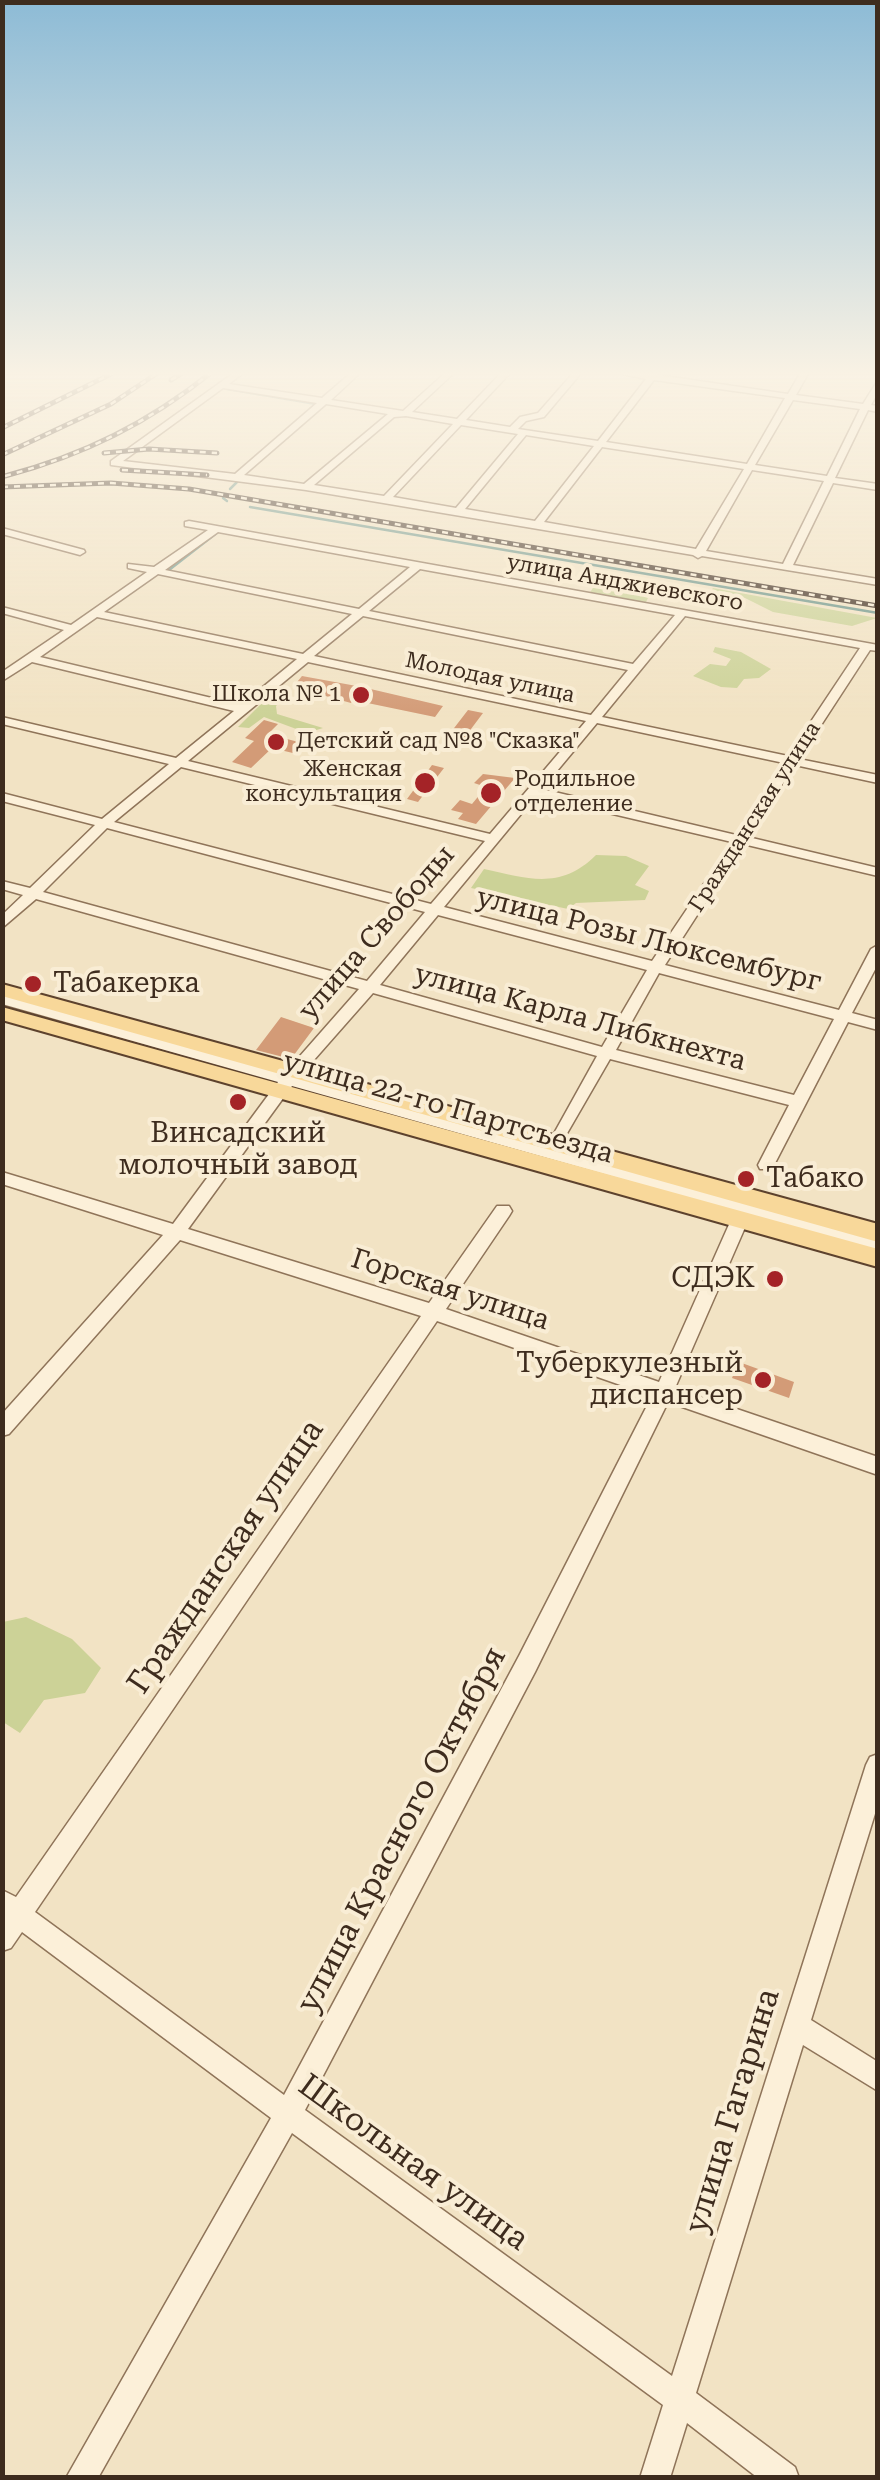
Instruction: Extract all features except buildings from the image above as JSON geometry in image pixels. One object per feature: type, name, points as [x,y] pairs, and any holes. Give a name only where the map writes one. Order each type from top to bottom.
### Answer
[{"type":"main road","name":"улица 22-го Партсъезда","points":[[2,990],[288,1080],[746,1209],[878,1233]]},
{"type":"main road","name":"улица 22-го Партсъезда","points":[[2,1013],[554,1144],[878,1258]]},
{"type":"street","points":[[325,488],[538,523],[698,555],[874,582],[878,564]]},
{"type":"street","points":[[387,498],[397,488]]},
{"type":"street","points":[[458,510],[475,488]]},
{"type":"street","points":[[538,523],[565,488]]},
{"type":"street","points":[[698,555],[738,488]]},
{"type":"street","points":[[786,568],[826,488]]},
{"type":"street","name":"улица Анджиевского","points":[[189,524],[872,647]]},
{"type":"street","points":[[2,678],[215,530]]},
{"type":"street","points":[[2,531],[80,552]]},
{"type":"street","points":[[132,566],[635,668]]},
{"type":"street","points":[[2,924],[105,823],[416,567]]},
{"type":"street","points":[[2,610],[72,629]]},
{"type":"street","name":"Молодая улица","points":[[94,613],[878,778]]},
{"type":"street","name":"улица Свободы","points":[[2,1428],[178,1230],[288,1080],[681,614]]},
{"type":"street","name":"Гражданская улица","points":[[554,1144],[655,968],[872,647]]},
{"type":"street","points":[[30,658],[242,709]]},
{"type":"street","points":[[2,720],[493,839]]},
{"type":"street","points":[[533,790],[878,872]]},
{"type":"street","name":"улица Розы Люксембург","points":[[2,797],[878,1024]]},
{"type":"street","name":"улица Карла Либкнехта","points":[[2,884],[606,1053],[798,1102]]},
{"type":"street","points":[[766,1165],[878,948]]},
{"type":"street","points":[[2,999],[288,1080]]},
{"type":"street","name":"Горская улица","points":[[2,1178],[432,1312],[878,1466]]},
{"type":"street","points":[[746,1209],[878,1245]]},
{"type":"street","name":"улица Красного Октября","points":[[80,2478],[287,2116],[527,1664],[664,1391],[746,1209]]},
{"type":"street","name":"Гражданская улица","points":[[2,1940],[11,1909],[503,1211]]},
{"type":"street","name":"улица Гагарина","points":[[655,2478],[878,1765]]},
{"type":"street","name":"Школьная улица","points":[[11,1909],[287,2116],[680,2398],[784,2478]]},
{"type":"street","points":[[796,2025],[878,2078]]},
{"type":"green space","points":[[602,574],[648,582],[639,593],[648,598],[646,602],[589,594]]},
{"type":"green space","points":[[713,588],[877,618],[852,626],[773,612],[745,598],[708,595]]},
{"type":"green space","points":[[715,647],[741,652],[771,669],[759,678],[744,679],[737,688],[721,687],[693,676],[710,664],[726,666],[731,659],[713,652]]},
{"type":"green space","points":[[271,694],[284,698],[276,706],[277,714],[323,728],[307,733],[264,717],[249,728],[238,727]]},
{"type":"green space","points":[[596,855],[626,856],[649,866],[635,885],[649,891],[645,900],[576,903],[568,909],[471,888],[484,869],[544,879],[570,873]]},
{"type":"green space","points":[[26,1617],[72,1639],[101,1668],[85,1693],[44,1700],[20,1733],[3,1722],[3,1622]]},
{"type":"waterway","points":[[223,498],[227,501]]},
{"type":"waterway","points":[[250,507],[878,613]]},
{"type":"waterway","points":[[169,570],[218,532]]},
{"type":"railway","points":[[173,488],[878,606]]},
{"type":"place","name":"Школа № 1","points":[[361,695]]},
{"type":"place","name":"Детский сад №8 \"Сказка\"","points":[[276,742]]},
{"type":"place","name":"Женская консультация","points":[[425,783]]},
{"type":"place","name":"Родильное отделение","points":[[491,793]]},
{"type":"place","name":"Табакерка","points":[[33,984]]},
{"type":"place","name":"Винсадский молочный завод","points":[[238,1102]]},
{"type":"place","name":"Табако","points":[[746,1179]]},
{"type":"place","name":"СДЭК","points":[[775,1279]]},
{"type":"place","name":"Туберкулезный диспансер","points":[[763,1380]]}]
